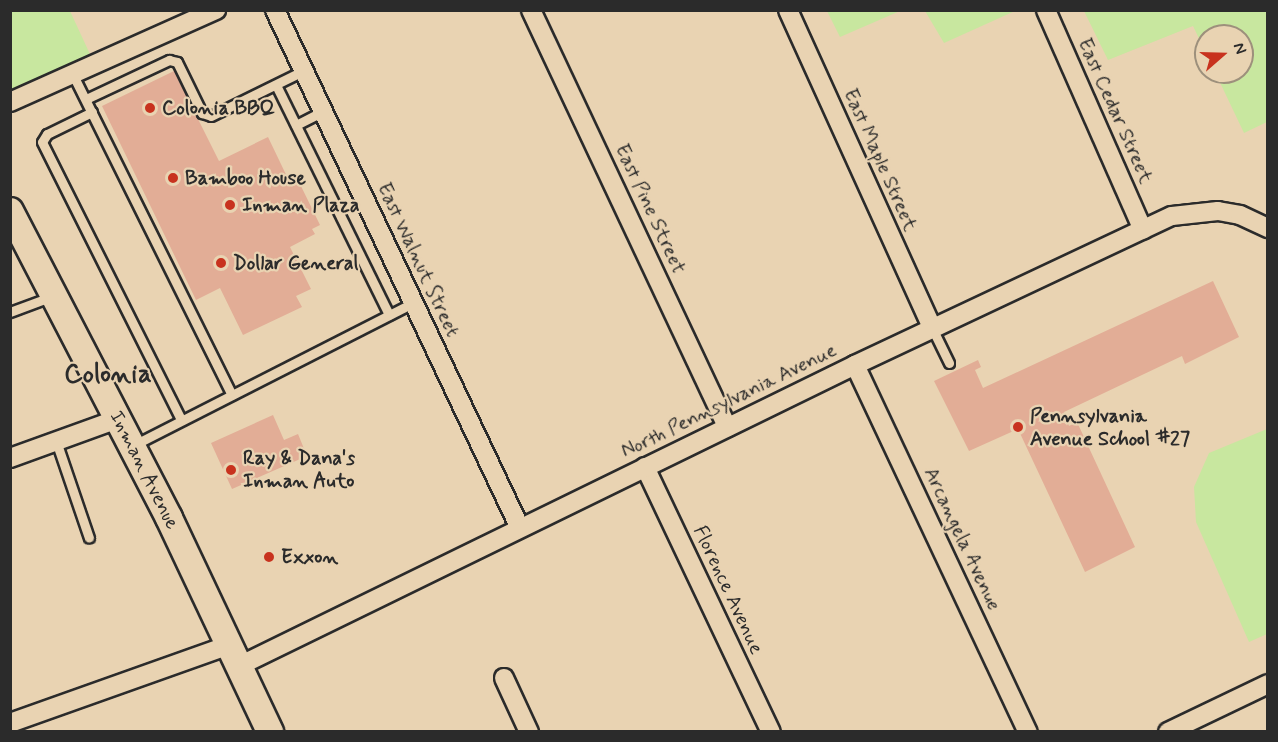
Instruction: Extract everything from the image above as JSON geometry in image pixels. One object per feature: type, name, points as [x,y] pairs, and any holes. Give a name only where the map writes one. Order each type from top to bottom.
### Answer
[{"type":"main road","name":"Inman Avenue","points":[[12,218],[132,446],[270,732]]},
{"type":"street","points":[[10,102],[216,10]]},
{"type":"street","name":"East Walnut Street","points":[[275,10],[520,528]]},
{"type":"street","name":"East Pine Street","points":[[531,10],[727,427]]},
{"type":"street","name":"East Maple Street","points":[[788,10],[932,328]]},
{"type":"street","name":"East Cedar Street","points":[[1046,10],[1143,230]]},
{"type":"street","name":"North Pennsylvania Avenue","points":[[10,723],[234,655],[520,528],[932,328],[1143,230],[1195,211],[1218,211],[1247,218],[1268,228]]},
{"type":"street","name":"Arcangela Avenue","points":[[855,365],[1028,732]]},
{"type":"street","points":[[10,458],[118,419]]},
{"type":"street","name":"Florence Avenue","points":[[645,467],[771,732]]},
{"type":"street","points":[[504,678],[529,732]]},
{"type":"street","points":[[1168,732],[1266,690]]},
{"type":"lane","points":[[86,99],[169,60],[177,62],[202,113],[211,116],[303,71]]},
{"type":"lane","points":[[73,75],[232,395]]},
{"type":"lane","points":[[276,85],[389,315]]},
{"type":"lane","points":[[296,125],[323,111]]},
{"type":"lane","points":[[92,112],[47,134],[42,142],[181,420]]},
{"type":"lane","points":[[10,312],[54,296]]},
{"type":"lane","points":[[132,446],[413,303]]},
{"type":"lane","points":[[932,328],[949,363]]},
{"type":"lane","points":[[56,441],[89,538]]},
{"type":"green space","points":[[10,11],[70,11],[95,65],[11,104]]},
{"type":"green space","points":[[827,11],[900,11],[840,37]]},
{"type":"green space","points":[[925,11],[1015,11],[944,43]]},
{"type":"green space","points":[[1084,11],[1267,11],[1267,122],[1244,133],[1221,84],[1254,84],[1254,24],[1194,24],[1194,28],[1193,26],[1108,60]]},
{"type":"green space","points":[[1267,429],[1267,634],[1249,642],[1196,522],[1194,487],[1209,453]]},
{"type":"building","name":"Inman Plaza","points":[[174,71],[219,161],[268,137],[291,185],[299,182],[320,225],[312,229],[315,234],[290,247],[311,289],[296,296],[302,307],[243,335],[220,288],[196,300],[102,106]]},
{"type":"building","name":"Pennsylvania Avenue School #27","points":[[1213,281],[1239,337],[1185,364],[1182,356],[1064,412],[1069,426],[1077,422],[1135,547],[1085,572],[1018,429],[969,451],[934,381],[978,360],[981,367],[975,370],[983,388]]},
{"type":"building","points":[[273,415],[284,440],[298,434],[307,456],[232,489],[211,443]]},
{"type":"place","name":"Colonia BBQ","points":[[150,108]]},
{"type":"place","name":"Bamboo House","points":[[173,178]]},
{"type":"place","name":"Inman Plaza","points":[[230,205]]},
{"type":"place","name":"Dollar General","points":[[221,263]]},
{"type":"place","name":"Pennsylvania Avenue School #27","points":[[1018,427]]},
{"type":"place","name":"Ray & Dana's Inman Auto","points":[[231,470]]},
{"type":"place","name":"Exxon","points":[[269,557]]},
{"type":"district","name":"Colonia","points":[[108,376]]}]
